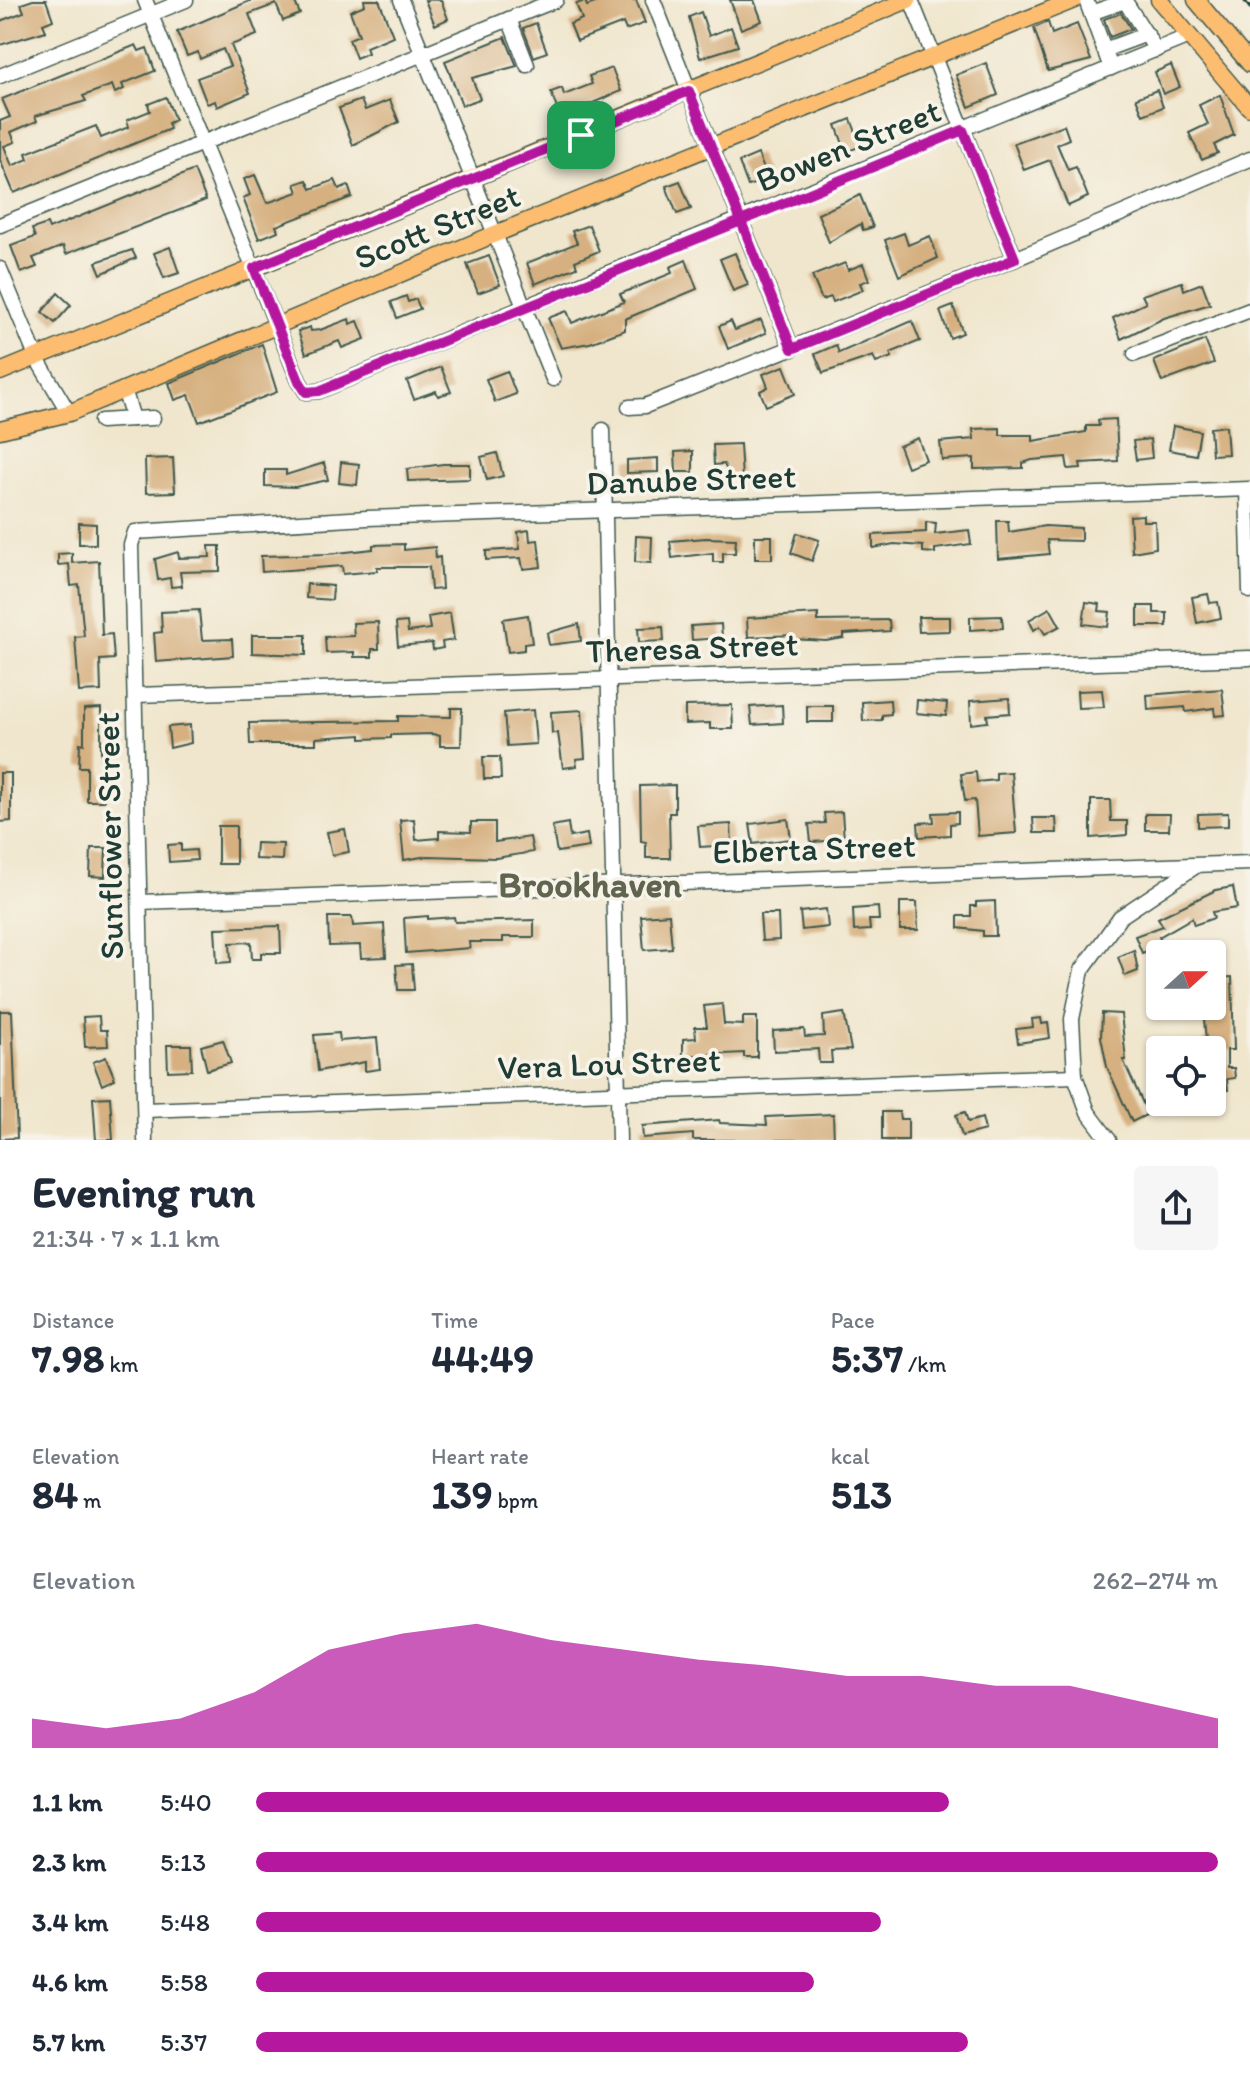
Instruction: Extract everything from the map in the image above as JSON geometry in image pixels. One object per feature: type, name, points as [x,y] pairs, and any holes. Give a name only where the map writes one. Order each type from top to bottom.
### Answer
[{"type":"main road","name":"Scott Street","points":[[0,372],[909,0]]},
{"type":"main road","name":"Scott Street","points":[[0,430],[69,413],[495,234],[1074,0]]},
{"type":"main road","points":[[1159,0],[1250,108]]},
{"type":"main road","points":[[1196,0],[1250,64]]},
{"type":"street","points":[[0,76],[148,7],[186,0]]},
{"type":"street","points":[[401,0],[553,379]]},
{"type":"street","points":[[0,225],[556,0]]},
{"type":"street","points":[[653,0],[792,349]]},
{"type":"street","points":[[909,0],[1015,259]]},
{"type":"street","points":[[1111,68],[1089,6],[1125,1],[1156,50]]},
{"type":"street","points":[[148,7],[277,325]]},
{"type":"street","points":[[509,19],[527,65]]},
{"type":"street","points":[[1104,50],[1147,34]]},
{"type":"street","name":"Bowen Street","points":[[277,325],[306,392],[319,391],[1189,36]]},
{"type":"street","points":[[629,407],[645,406],[792,349],[1250,159]]},
{"type":"street","points":[[0,269],[37,359],[69,413]]},
{"type":"street","points":[[1135,354],[1250,310]]},
{"type":"street","points":[[124,389],[133,419]]},
{"type":"street","points":[[101,421],[153,418]]},
{"type":"street","points":[[603,430],[619,1140]]},
{"type":"street","points":[[1248,490],[1250,591]]},
{"type":"street","name":"Danube Street","points":[[135,532],[367,518],[604,513],[1248,490]]},
{"type":"street","name":"Sunflower Street","points":[[135,532],[131,545],[145,1140]]},
{"type":"street","name":"Theresa Street","points":[[136,695],[427,688],[1250,658]]},
{"type":"street","name":"Elberta Street","points":[[140,902],[1250,863]]},
{"type":"street","points":[[1109,1140],[1088,1112],[1075,1076],[1072,1019],[1082,970],[1120,917],[1165,884],[1200,864]]},
{"type":"street","name":"Vera Lou Street","points":[[145,1110],[1075,1076]]},
{"type":"building","points":[[46,0],[53,20],[43,24],[46,31],[0,45],[0,21],[24,12],[21,4]]},
{"type":"building","points":[[252,0],[294,0],[300,14],[283,21],[276,4],[249,14],[257,35],[231,45],[250,93],[217,107],[215,101],[207,104],[197,78],[230,66],[223,49],[200,59],[198,52],[187,56],[177,32]]},
{"type":"building","points":[[364,0],[379,0],[393,36],[366,47],[368,53],[356,58],[349,39],[359,35],[350,11],[365,5]]},
{"type":"building","points":[[425,0],[441,0],[448,19],[435,25]]},
{"type":"building","points":[[603,0],[636,0],[645,23],[626,30],[623,23],[577,41],[570,24],[582,19],[576,4],[585,1],[587,6]]},
{"type":"building","points":[[730,0],[754,0],[762,21],[741,29]]},
{"type":"building","points":[[701,12],[709,36],[731,27],[738,46],[700,58],[689,17]]},
{"type":"building","points":[[1121,13],[1131,29],[1110,37],[1104,19]]},
{"type":"building","points":[[1048,22],[1052,34],[1077,24],[1091,60],[1048,71],[1034,28]]},
{"type":"building","points":[[536,23],[547,52],[534,57],[523,28]]},
{"type":"building","points":[[505,37],[517,66],[472,78],[480,99],[462,105],[445,61]]},
{"type":"building","points":[[136,45],[139,51],[147,48],[155,71],[122,84],[124,89],[115,93],[112,85],[83,96],[86,101],[35,116],[37,121],[11,132],[15,142],[4,146],[12,166],[28,159],[26,153],[96,126],[101,138],[129,127],[127,120],[150,111],[148,104],[166,97],[175,120],[168,123],[170,129],[14,193],[0,160],[0,121],[10,117],[2,99]]},
{"type":"building","points":[[986,63],[998,95],[969,107],[956,75]]},
{"type":"building","points":[[1171,65],[1180,87],[1163,94],[1155,72]]},
{"type":"building","points":[[612,68],[621,91],[560,117],[551,92],[562,88],[564,95],[592,84],[589,76]]},
{"type":"building","points":[[1157,90],[1163,107],[1143,115],[1136,98]]},
{"type":"building","points":[[1220,95],[1234,135],[1214,145],[1218,153],[1202,160],[1189,133],[1208,124],[1199,105]]},
{"type":"building","points":[[361,100],[365,110],[390,100],[399,122],[353,145],[339,108]]},
{"type":"building","points":[[851,119],[861,146],[846,152],[836,125]]},
{"type":"building","points":[[1064,125],[1069,139],[1057,144],[1068,170],[1076,167],[1088,197],[1068,206],[1050,160],[1024,170],[1014,143]]},
{"type":"building","points":[[758,154],[768,179],[748,186],[739,162]]},
{"type":"building","points":[[194,170],[206,200],[66,254],[63,246],[33,258],[37,267],[21,273],[11,246],[35,237],[32,229],[47,224],[49,229]]},
{"type":"building","points":[[255,175],[267,203],[298,192],[295,184],[307,180],[311,189],[335,180],[339,189],[348,185],[352,197],[276,226],[278,231],[259,239],[243,198],[250,195],[244,179]]},
{"type":"building","points":[[680,181],[691,209],[677,214],[666,186]]},
{"type":"building","points":[[860,195],[873,227],[863,230],[861,224],[829,242],[818,214]]},
{"type":"building","points":[[589,225],[599,251],[575,261],[577,267],[535,284],[527,263],[577,243],[572,231]]},
{"type":"building","points":[[904,233],[908,245],[930,236],[938,258],[899,276],[885,240]]},
{"type":"building","points":[[170,247],[179,273],[164,278],[154,253]]},
{"type":"building","points":[[132,250],[136,258],[101,274],[96,262]]},
{"type":"building","points":[[735,253],[748,285],[733,291],[720,259]]},
{"type":"building","points":[[489,256],[500,285],[478,293],[467,264]]},
{"type":"building","points":[[686,260],[697,289],[625,319],[625,330],[590,343],[561,348],[548,318],[567,311],[572,323],[624,302],[620,294],[672,273],[670,267]]},
{"type":"building","points":[[845,263],[848,270],[863,264],[869,280],[860,283],[863,290],[833,302],[831,297],[822,300],[812,276]]},
{"type":"building","points":[[1182,282],[1184,290],[1202,283],[1210,304],[1164,318],[1121,339],[1113,318],[1146,303],[1142,295]]},
{"type":"building","points":[[58,293],[71,305],[55,323],[42,312]]},
{"type":"building","points":[[406,296],[408,302],[416,299],[420,309],[397,318],[391,302]]},
{"type":"building","points":[[953,306],[963,333],[950,338],[940,311]]},
{"type":"building","points":[[349,319],[350,324],[358,321],[365,339],[342,348],[339,341],[306,354],[298,331],[310,327],[311,331],[320,330]]},
{"type":"building","points":[[761,320],[766,333],[728,349],[719,326],[731,321],[735,330]]},
{"type":"building","points":[[912,321],[920,341],[890,353],[892,357],[876,363],[873,356],[823,373],[815,354],[836,345],[839,353]]},
{"type":"building","points":[[1205,340],[1214,363],[1162,382],[1154,361]]},
{"type":"building","points":[[262,344],[277,392],[199,422],[189,395],[175,400],[169,383]]},
{"type":"building","points":[[784,366],[795,394],[766,406],[760,391],[768,387],[763,374]]},
{"type":"building","points":[[441,367],[451,392],[438,396],[436,391],[414,399],[407,381]]},
{"type":"building","points":[[507,371],[516,394],[495,402],[486,379]]},
{"type":"building","points":[[1116,419],[1118,461],[1080,463],[1081,468],[1068,469],[1066,457],[1032,460],[1023,463],[1023,468],[974,469],[974,458],[942,460],[940,442],[974,439],[973,429],[1000,428],[1000,435],[1033,435],[1033,441],[1086,432],[1086,426],[1099,426],[1098,420]]},
{"type":"building","points":[[1173,426],[1200,431],[1196,455],[1169,450]]},
{"type":"building","points":[[1226,426],[1228,454],[1212,455],[1210,428]]},
{"type":"building","points":[[918,438],[926,460],[907,467],[899,446]]},
{"type":"building","points":[[1150,439],[1152,458],[1136,460],[1133,441]]},
{"type":"building","points":[[740,444],[742,479],[731,480],[724,464],[714,465],[713,445]]},
{"type":"building","points":[[693,451],[693,472],[676,472],[675,452]]},
{"type":"building","points":[[497,453],[503,476],[487,480],[481,457]]},
{"type":"building","points":[[173,458],[175,492],[146,493],[145,459]]},
{"type":"building","points":[[658,458],[658,472],[627,473],[627,460]]},
{"type":"building","points":[[341,462],[359,464],[357,485],[339,483]]},
{"type":"building","points":[[324,463],[328,480],[295,487],[265,486],[265,470],[286,470],[286,475]]},
{"type":"building","points":[[470,464],[470,479],[408,481],[407,469]]},
{"type":"building","points":[[1143,515],[1143,521],[1155,521],[1156,548],[1132,552],[1130,516]]},
{"type":"building","points":[[997,521],[1008,521],[1009,532],[1045,526],[1081,528],[1081,541],[1047,540],[1049,554],[998,559]]},
{"type":"building","points":[[926,522],[936,523],[935,534],[969,530],[971,544],[935,549],[935,553],[923,552],[923,546],[894,544],[873,548],[873,535],[926,532]]},
{"type":"building","points":[[79,523],[96,524],[96,544],[79,544]]},
{"type":"building","points":[[529,530],[530,541],[538,540],[541,567],[523,569],[521,558],[486,560],[486,551],[520,549],[518,532]]},
{"type":"building","points":[[797,533],[819,540],[812,561],[791,553]]},
{"type":"building","points":[[636,536],[652,537],[651,563],[635,562]]},
{"type":"building","points":[[755,536],[772,536],[772,559],[755,559]]},
{"type":"building","points":[[736,539],[735,553],[723,553],[723,562],[713,562],[713,553],[672,558],[670,541]]},
{"type":"building","points":[[404,544],[404,550],[435,547],[436,558],[440,557],[442,589],[431,590],[429,567],[377,567],[377,571],[343,574],[342,566],[262,572],[261,556],[328,554],[373,549],[373,545]]},
{"type":"building","points":[[209,546],[220,546],[220,571],[180,572],[182,586],[171,587],[170,578],[158,580],[155,559],[178,552],[179,558],[210,557]]},
{"type":"building","points":[[72,553],[72,563],[99,561],[102,635],[112,634],[114,659],[100,660],[101,691],[79,692],[75,637],[84,636],[79,585],[71,586],[69,564],[58,565],[58,554]]},
{"type":"building","points":[[307,584],[333,586],[332,600],[306,598]]},
{"type":"building","points":[[1208,594],[1210,603],[1218,602],[1221,618],[1197,623],[1192,597]]},
{"type":"building","points":[[1086,602],[1100,604],[1099,611],[1110,612],[1108,627],[1083,624]]},
{"type":"building","points":[[1138,606],[1154,606],[1154,613],[1167,613],[1167,626],[1138,626]]},
{"type":"building","points":[[1050,608],[1060,626],[1045,634],[1040,626],[1034,630],[1029,620]]},
{"type":"building","points":[[199,610],[202,640],[232,639],[233,656],[156,662],[154,633],[162,632],[161,612]]},
{"type":"building","points":[[450,613],[454,640],[442,642],[443,648],[433,650],[432,643],[398,646],[396,623],[407,622],[408,632],[430,629],[428,617]]},
{"type":"building","points":[[818,614],[818,621],[889,620],[890,631],[844,634],[844,638],[826,641],[793,639],[793,635],[748,637],[747,618]]},
{"type":"building","points":[[528,615],[532,643],[524,644],[524,650],[508,652],[503,619]]},
{"type":"building","points":[[1002,616],[1003,628],[970,630],[970,617]]},
{"type":"building","points":[[918,617],[950,617],[950,631],[919,632]]},
{"type":"building","points":[[378,622],[379,649],[372,649],[372,657],[354,657],[354,652],[326,653],[325,637],[354,636],[353,623]]},
{"type":"building","points":[[579,624],[581,641],[549,645],[547,633]]},
{"type":"building","points":[[721,624],[722,638],[692,640],[691,626]]},
{"type":"building","points":[[663,627],[664,641],[639,642],[638,628]]},
{"type":"building","points":[[252,635],[306,635],[306,655],[252,653]]},
{"type":"building","points":[[1222,689],[1225,715],[1215,716],[1214,708],[1186,712],[1185,707],[1148,710],[1147,695]]},
{"type":"building","points":[[1102,690],[1104,707],[1078,708],[1077,691]]},
{"type":"building","points":[[1009,698],[1010,713],[987,715],[988,722],[971,724],[970,701]]},
{"type":"building","points":[[890,700],[891,714],[882,715],[882,720],[863,721],[862,702]]},
{"type":"building","points":[[917,700],[947,703],[946,716],[916,713]]},
{"type":"building","points":[[732,705],[733,729],[710,729],[710,723],[685,724],[685,706]]},
{"type":"building","points":[[782,705],[783,723],[752,725],[750,707]]},
{"type":"building","points":[[807,706],[833,706],[833,722],[807,722]]},
{"type":"building","points":[[101,708],[101,783],[104,782],[104,801],[87,801],[87,767],[79,767],[80,743],[84,744],[84,709]]},
{"type":"building","points":[[451,708],[462,708],[461,746],[440,746],[440,736],[433,734],[391,735],[391,738],[361,739],[361,735],[316,738],[316,744],[250,744],[249,723],[398,721],[398,716],[451,717]]},
{"type":"building","points":[[533,710],[536,744],[507,746],[504,713]]},
{"type":"building","points":[[582,710],[585,758],[576,759],[577,766],[563,768],[558,733],[552,733],[551,712]]},
{"type":"building","points":[[190,725],[191,743],[170,748],[168,727]]},
{"type":"building","points":[[483,757],[500,757],[501,779],[484,779]]},
{"type":"building","points":[[976,772],[977,782],[996,780],[996,773],[1011,772],[1016,833],[978,836],[975,800],[965,801],[961,774]]},
{"type":"building","points":[[0,773],[11,773],[11,821],[0,822]]},
{"type":"building","points":[[675,785],[675,813],[669,813],[670,858],[646,858],[646,842],[641,841],[640,786]]},
{"type":"building","points":[[1091,800],[1110,800],[1111,821],[1127,821],[1127,835],[1091,838]]},
{"type":"building","points":[[842,812],[844,840],[811,842],[809,824],[825,823],[824,813]]},
{"type":"building","points":[[958,812],[958,823],[950,824],[950,835],[919,837],[918,823],[934,822],[933,813]]},
{"type":"building","points":[[1228,813],[1228,826],[1198,827],[1198,814]]},
{"type":"building","points":[[1145,814],[1170,814],[1169,830],[1145,830]]},
{"type":"building","points":[[1033,818],[1056,818],[1057,833],[1034,833]]},
{"type":"building","points":[[414,819],[416,840],[439,838],[439,831],[471,832],[471,822],[495,822],[495,842],[530,837],[533,852],[496,858],[428,856],[404,860],[400,820]]},
{"type":"building","points":[[788,819],[791,839],[753,844],[750,824]]},
{"type":"building","points":[[568,823],[570,837],[587,834],[589,847],[557,852],[552,826]]},
{"type":"building","points":[[731,824],[732,845],[700,847],[698,826]]},
{"type":"building","points":[[218,826],[236,826],[236,864],[218,864]]},
{"type":"building","points":[[345,829],[349,852],[332,855],[327,832]]},
{"type":"building","points":[[256,843],[283,844],[282,860],[255,859]]},
{"type":"building","points":[[181,844],[181,851],[196,850],[197,860],[169,862],[168,845]]},
{"type":"building","points":[[91,848],[106,848],[105,877],[90,876]]},
{"type":"building","points":[[1233,887],[1237,908],[1212,912],[1214,918],[1194,925],[1192,918],[1159,937],[1160,940],[1146,940],[1146,951],[1142,953],[1135,936],[1163,926],[1158,918],[1216,890]]},
{"type":"building","points":[[995,901],[996,936],[983,936],[983,931],[958,928],[958,916],[971,916],[971,906],[976,906],[976,902]]},
{"type":"building","points":[[900,902],[917,902],[918,930],[900,930]]},
{"type":"building","points":[[878,907],[879,920],[869,920],[870,930],[854,931],[853,909]]},
{"type":"building","points":[[826,909],[828,927],[802,930],[800,912]]},
{"type":"building","points":[[669,914],[672,948],[644,950],[641,916]]},
{"type":"building","points":[[760,914],[778,914],[779,940],[762,941]]},
{"type":"building","points":[[428,916],[428,919],[454,917],[455,922],[534,920],[534,937],[503,937],[503,942],[469,942],[470,948],[406,953],[404,918]]},
{"type":"building","points":[[328,917],[352,917],[353,926],[384,924],[386,957],[361,958],[360,945],[329,946]]},
{"type":"building","points":[[280,926],[281,953],[261,953],[261,959],[252,959],[251,942],[230,943],[231,962],[217,963],[215,928]]},
{"type":"building","points":[[1134,950],[1138,971],[1125,976],[1118,957]]},
{"type":"building","points":[[412,964],[414,990],[398,990],[396,965]]},
{"type":"building","points":[[1226,977],[1232,977],[1234,1050],[1227,1050],[1227,1068],[1234,1068],[1235,1078],[1227,1079],[1226,1090],[1226,1036],[1206,1036],[1204,1020],[1226,1020]]},
{"type":"building","points":[[722,1004],[724,1024],[743,1025],[743,1017],[757,1017],[757,1057],[744,1057],[744,1053],[683,1056],[683,1039],[696,1038],[695,1027],[707,1027],[704,1006]]},
{"type":"building","points":[[0,1011],[12,1011],[17,1138],[0,1139]]},
{"type":"building","points":[[844,1013],[851,1050],[831,1051],[832,1063],[819,1063],[818,1049],[774,1051],[773,1031],[804,1029],[805,1037],[824,1036],[823,1016]]},
{"type":"building","points":[[1102,1013],[1121,1014],[1126,1060],[1123,1060],[1146,1110],[1146,1115],[1132,1122],[1107,1067],[1101,1037]]},
{"type":"building","points":[[99,1016],[100,1030],[107,1030],[108,1046],[85,1047],[83,1017]]},
{"type":"building","points":[[1041,1018],[1042,1024],[1048,1023],[1050,1038],[1018,1043],[1016,1029],[1033,1027],[1032,1019]]},
{"type":"building","points":[[339,1033],[340,1041],[377,1038],[380,1069],[365,1071],[365,1062],[318,1071],[314,1035]]},
{"type":"building","points":[[223,1040],[231,1063],[207,1070],[201,1046]]},
{"type":"building","points":[[167,1045],[191,1045],[192,1070],[168,1071]]},
{"type":"building","points":[[106,1057],[115,1079],[102,1085],[93,1062]]},
{"type":"building","points":[[110,1097],[113,1140],[96,1140],[93,1098]]},
{"type":"building","points":[[882,1112],[899,1112],[900,1119],[908,1119],[908,1140],[882,1140]]},
{"type":"building","points":[[965,1112],[968,1122],[982,1118],[985,1130],[962,1136],[956,1115]]},
{"type":"building","points":[[833,1114],[834,1140],[693,1140],[693,1134],[643,1138],[642,1126],[719,1120],[720,1123],[767,1125],[766,1117]]},
{"type":"railway","points":[[1244,0],[1250,8]]},
{"type":"district","name":"Brookhaven","points":[[590,884]]},
{"type":"route","points":[[581,135],[254,268],[306,392],[319,391],[741,221],[792,349],[1015,259],[963,130],[741,221],[689,91],[581,135]]}]
